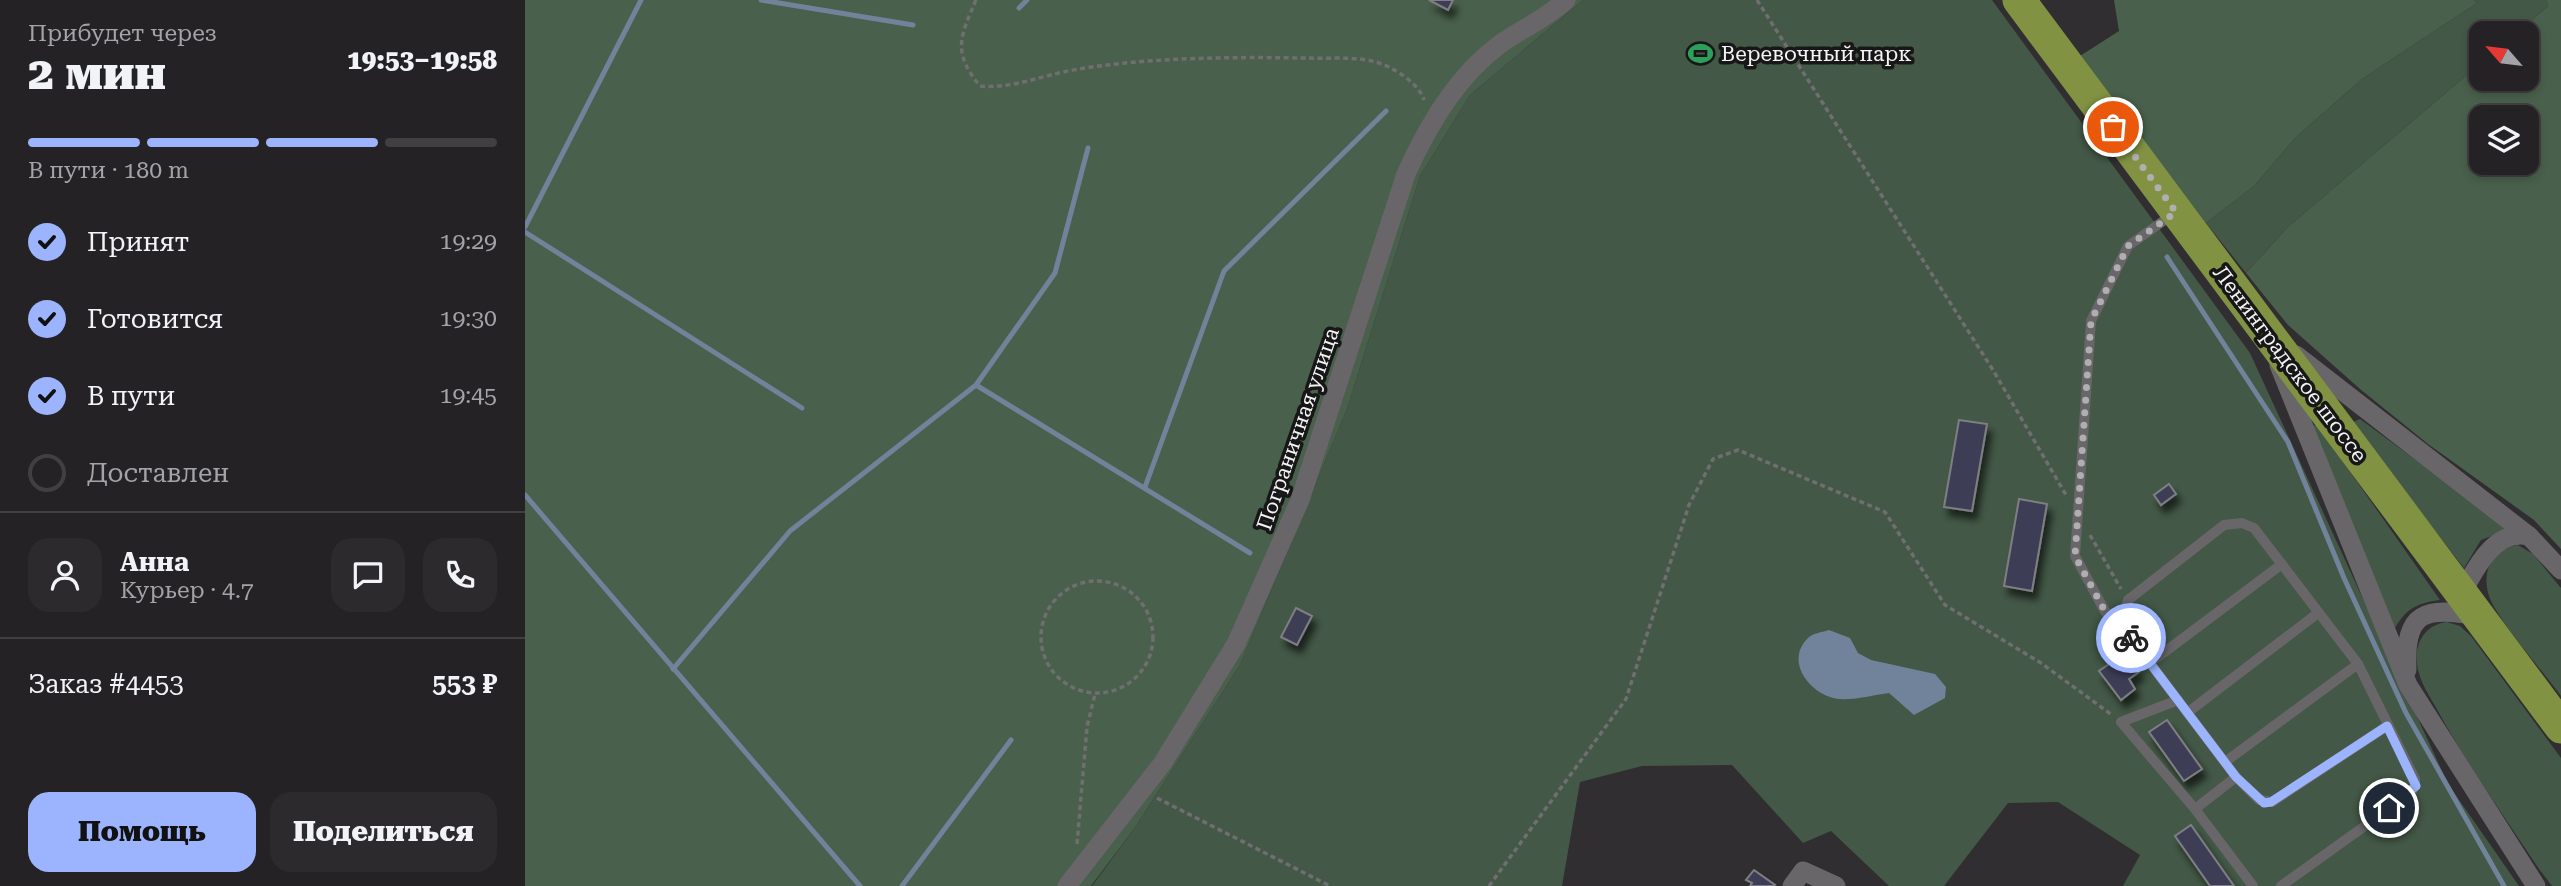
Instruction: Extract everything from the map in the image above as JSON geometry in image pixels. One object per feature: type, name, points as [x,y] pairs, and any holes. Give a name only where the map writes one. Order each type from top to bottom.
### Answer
[{"type":"highway","name":"Ленинградское шоссе","points":[[2019,0],[2561,727]]},
{"type":"street","name":"Пограничная улица","points":[[1067,886],[1143,791],[1236,644],[1283,541],[1322,440],[1406,174],[1425,130],[1475,66],[1496,47],[1566,0]]},
{"type":"street","points":[[2265,331],[2529,536],[2561,570]]},
{"type":"street","points":[[2265,331],[2408,685],[2536,886]]},
{"type":"street","points":[[2408,685],[2405,639],[2414,624],[2427,614],[2471,605],[2477,565],[2498,542],[2521,534],[2529,536]]},
{"type":"street","points":[[1797,879],[1836,886]]},
{"type":"lane","points":[[2121,625],[2113,626],[2075,556],[2091,321],[2128,246],[2176,212]]},
{"type":"lane","points":[[2121,625],[2128,600],[2224,525],[2242,523],[2254,528],[2358,664],[2416,786],[2411,793],[2281,886]]},
{"type":"lane","points":[[2150,663],[2282,564]]},
{"type":"lane","points":[[2187,713],[2318,613]]},
{"type":"lane","points":[[2121,625],[2236,777],[2259,800],[2271,802],[2387,726]]},
{"type":"lane","points":[[2225,762],[2358,664]]},
{"type":"lane","points":[[2178,700],[2122,722],[2195,808],[2253,886]]},
{"type":"lane","points":[[2195,808],[2236,777]]},
{"type":"path","points":[[976,0],[962,33],[960,54],[980,86],[1003,88],[1078,69],[1155,61],[1247,57],[1376,62],[1416,84],[1426,106],[1425,130]]},
{"type":"path","points":[[1757,0],[1993,370],[2067,496]]},
{"type":"path","points":[[1489,886],[1626,699],[1689,505],[1713,459],[1738,450],[1885,512],[1945,606],[2041,663],[2122,722]]},
{"type":"path","points":[[2087,531],[2128,600]]},
{"type":"path","points":[[1088,580],[1114,581],[1143,601],[1153,624],[1151,657],[1132,682],[1114,691],[1095,694],[1070,687],[1050,668],[1041,644],[1042,622],[1058,595],[1088,580]]},
{"type":"path","points":[[1076,854],[1087,727],[1095,694]]},
{"type":"path","points":[[1143,791],[1330,886]]},
{"type":"green space","points":[[525,0],[1583,0],[1470,95],[1420,176],[1347,409],[1240,665],[1134,829],[1091,886],[525,886]]},
{"type":"green space","points":[[1583,0],[1992,0],[2250,353],[2448,784],[2519,886],[2123,886],[2140,855],[2058,802],[2008,803],[1944,886],[1889,886],[1831,831],[1803,843],[1732,765],[1642,766],[1580,782],[1562,886],[1092,886],[1134,829],[1240,665],[1347,409],[1420,176],[1470,95]]},
{"type":"green space","points":[[2114,0],[2474,0],[2477,3],[2362,79],[2295,138],[2254,186],[2206,223],[2080,56],[2119,31]]},
{"type":"green space","points":[[2474,0],[2546,0],[2548,6],[2531,21],[2469,21],[2469,73],[2289,226],[2246,273],[2206,223],[2254,186],[2295,138],[2362,79],[2477,3]]},
{"type":"green space","points":[[2546,0],[2561,0],[2561,549],[2534,520],[2428,444],[2360,389],[2288,325],[2246,273],[2289,226],[2469,73],[2469,91],[2539,91],[2539,21],[2531,21],[2548,6]]},
{"type":"green space","points":[[2360,419],[2510,529],[2481,540],[2464,568],[2353,425],[2353,422]]},
{"type":"green space","points":[[2314,425],[2318,426],[2440,600],[2413,608],[2394,630],[2311,429]]},
{"type":"green space","points":[[2518,545],[2533,554],[2561,588],[2561,696],[2506,625],[2488,593],[2489,566],[2500,553]]},
{"type":"green space","points":[[2447,622],[2460,626],[2471,636],[2561,758],[2561,886],[2552,886],[2539,869],[2487,792],[2423,683],[2418,671],[2417,649],[2427,631]]},
{"type":"water","points":[[1829,630],[1850,638],[1858,653],[1871,660],[1935,674],[1946,687],[1945,698],[1914,715],[1889,693],[1836,699],[1821,693],[1802,672],[1799,655],[1808,638]]},
{"type":"building","points":[[1429,0],[1453,0],[1448,10]]},
{"type":"building","points":[[1959,420],[1987,424],[1972,511],[1944,507]]},
{"type":"building","points":[[2169,484],[2176,494],[2161,505],[2154,495]]},
{"type":"building","points":[[2019,499],[2047,504],[2032,591],[2004,586]]},
{"type":"building","points":[[1296,608],[1312,616],[1297,645],[1281,637]]},
{"type":"building","points":[[2115,660],[2123,671],[2133,664],[2139,672],[2129,679],[2135,689],[2121,700],[2099,671]]},
{"type":"building","points":[[2167,720],[2202,769],[2184,781],[2149,732]]},
{"type":"building","points":[[2191,825],[2234,886],[2210,886],[2175,836]]},
{"type":"building","points":[[1754,870],[1775,885],[1750,886],[1752,883],[1746,880]]},
{"type":"waterway","points":[[525,227],[641,0]]},
{"type":"waterway","points":[[761,0],[913,25]]},
{"type":"waterway","points":[[1019,8],[1027,0]]},
{"type":"waterway","points":[[1145,487],[1224,271],[1386,111]]},
{"type":"waterway","points":[[673,669],[790,531],[976,385],[1055,273],[1088,148]]},
{"type":"waterway","points":[[525,232],[802,408]]},
{"type":"waterway","points":[[2167,257],[2288,442],[2344,578],[2406,713],[2504,886]]},
{"type":"waterway","points":[[976,385],[1250,553]]},
{"type":"waterway","points":[[525,495],[860,886]]},
{"type":"waterway","points":[[902,886],[1011,740]]},
{"type":"way so far","points":[[2113,127],[2176,212],[2128,246],[2091,321],[2075,556],[2113,626],[2121,625],[2131,638]]},
{"type":"place","name":"Веревочный парк","points":[[1701,54]]},
{"type":"route","points":[[2131,638],[2236,777],[2264,803],[2271,802],[2387,726],[2415,779],[2416,786],[2411,793],[2389,808]]}]
